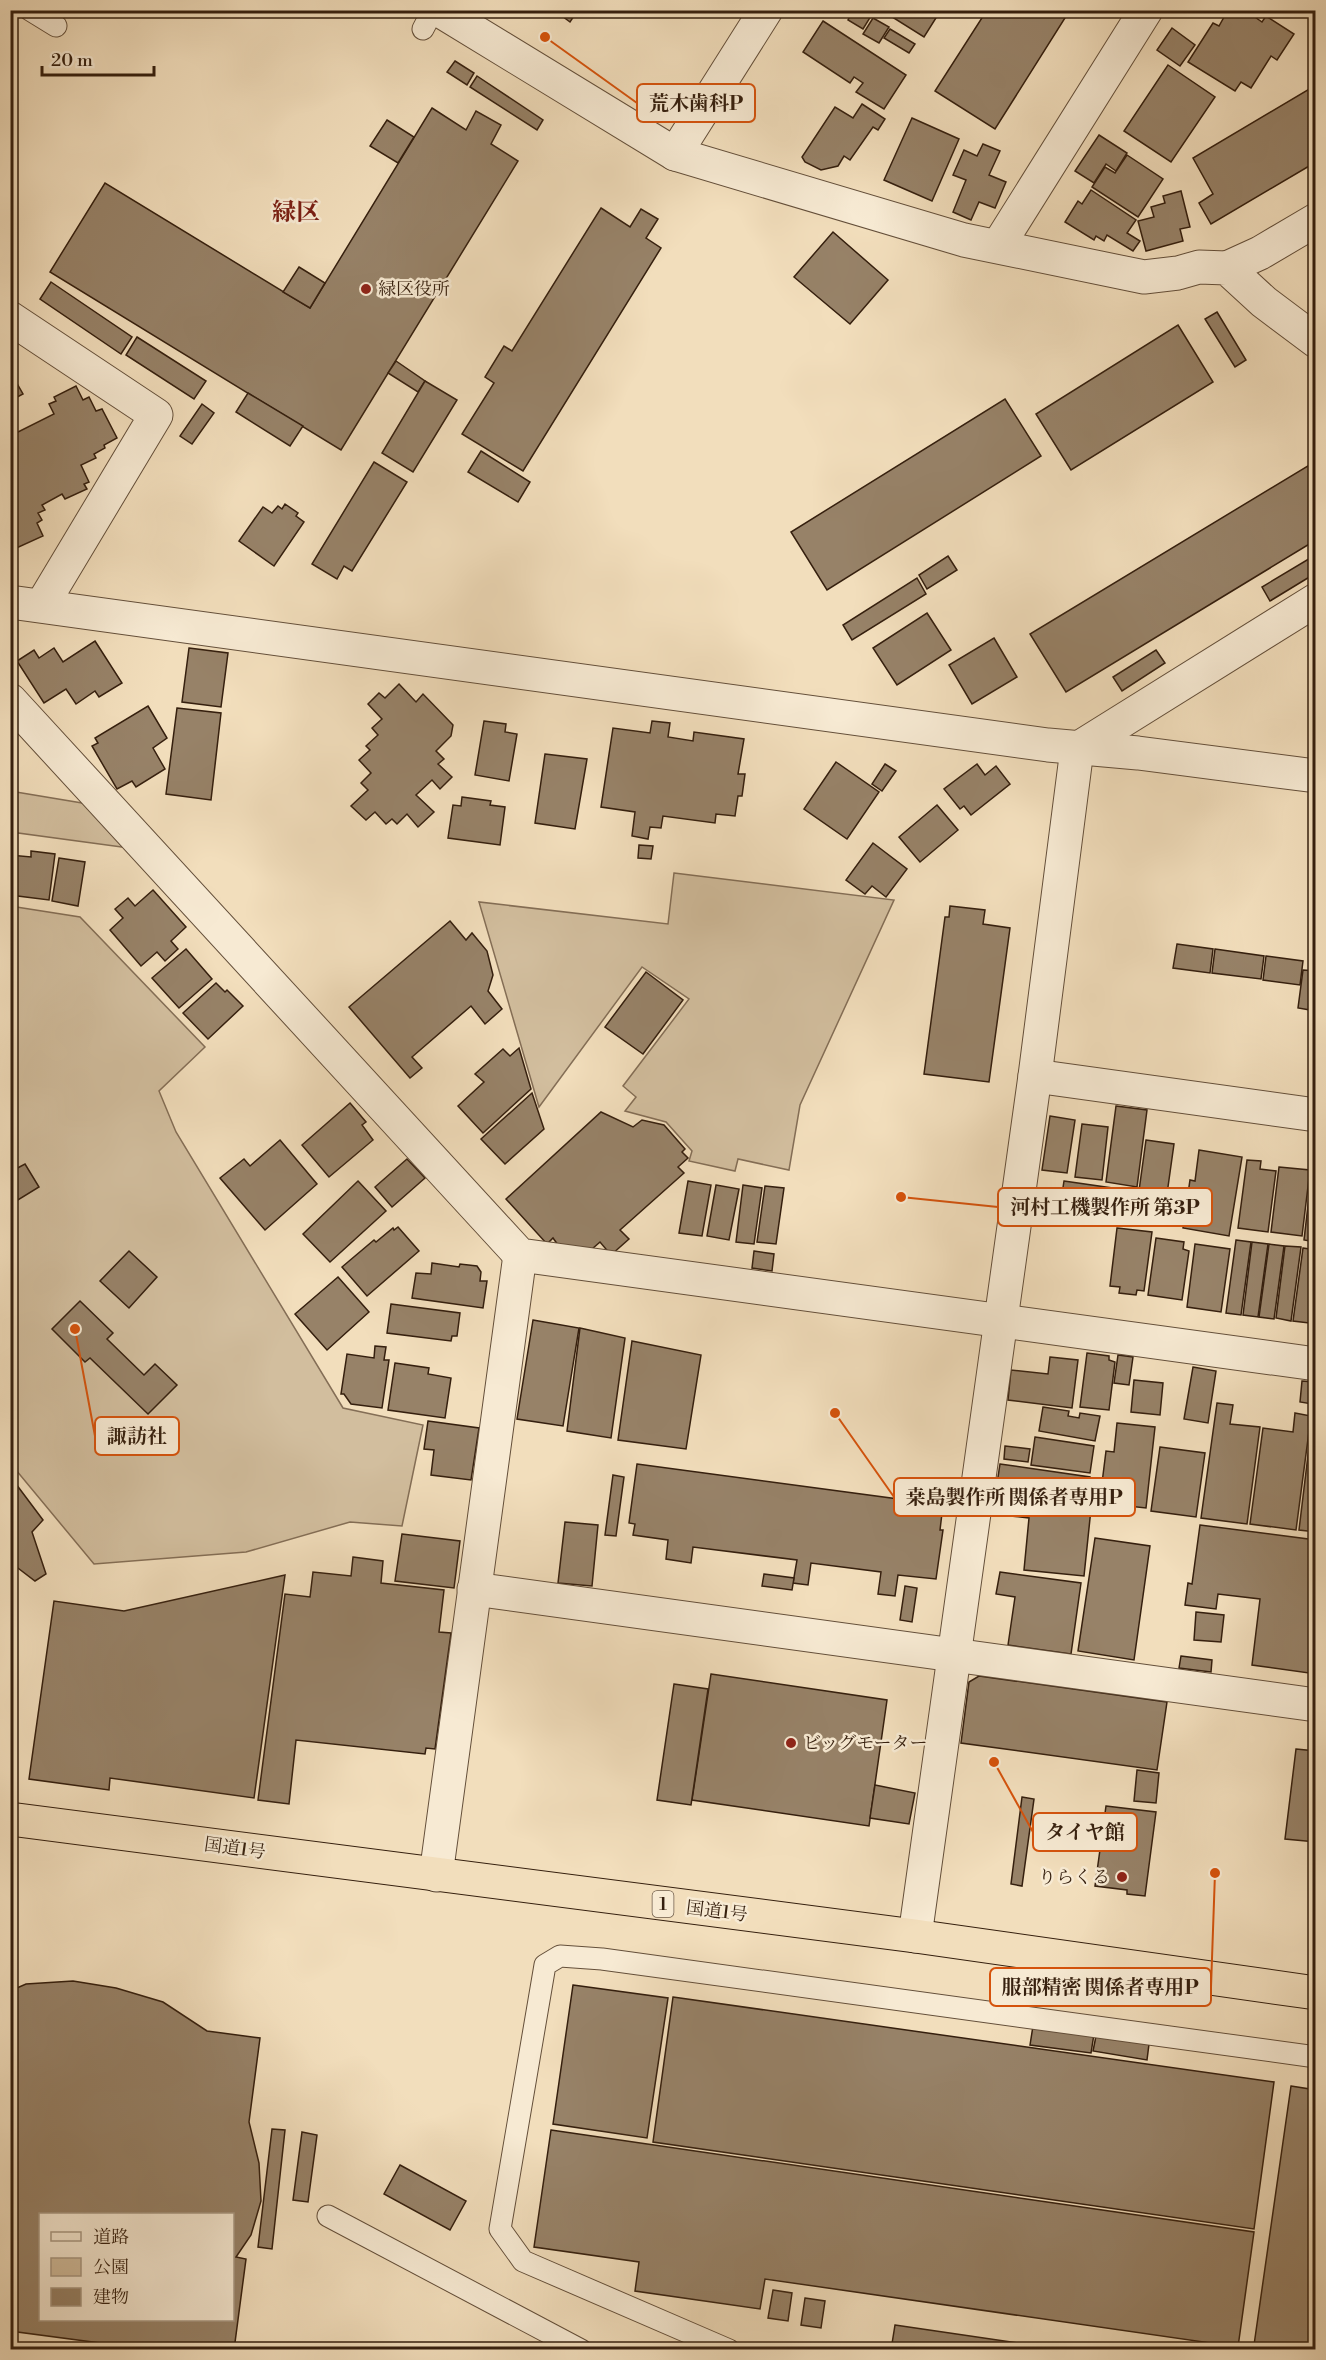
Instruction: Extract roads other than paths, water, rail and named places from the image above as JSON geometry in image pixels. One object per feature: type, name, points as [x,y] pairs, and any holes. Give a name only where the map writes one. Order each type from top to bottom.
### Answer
[{"type":"highway","name":"国道1号","points":[[10,1819],[915,1936],[1316,1993]]},
{"type":"street","points":[[675,154],[766,10]]},
{"type":"street","points":[[998,246],[1146,10]]},
{"type":"street","points":[[432,17],[675,154],[964,240],[1144,277],[1178,273],[1199,267],[1227,268],[1260,253],[1316,220]]},
{"type":"street","points":[[1227,268],[1264,302],[1316,341]]},
{"type":"street","points":[[10,318],[156,415],[26,604],[1077,749],[1138,753],[1316,776]]},
{"type":"street","points":[[1077,749],[1316,600]]},
{"type":"street","points":[[10,700],[520,1255],[1316,1365]]},
{"type":"street","points":[[915,1936],[956,1656],[1077,749]]},
{"type":"street","points":[[1035,1076],[1316,1115]]},
{"type":"street","points":[[436,1875],[520,1255]]},
{"type":"street","points":[[474,1589],[1316,1705]]},
{"type":"lane","points":[[30,10],[56,26]]},
{"type":"lane","points":[[729,2349],[523,2261],[500,2229],[545,1965],[560,1956],[602,1959],[1316,2057]]},
{"type":"lane","points":[[328,2216],[581,2349]]},
{"type":"place","name":"荒木歯科P","points":[[545,37]]},
{"type":"place","name":"緑区役所","points":[[366,289]]},
{"type":"place","name":"河村工機製作所 第3P","points":[[901,1197]]},
{"type":"place","name":"諏訪社","points":[[75,1329]]},
{"type":"place","name":"桒島製作所 関係者専用P","points":[[835,1413]]},
{"type":"place","name":"ビッグモーター","points":[[791,1743]]},
{"type":"place","name":"タイヤ館","points":[[994,1762]]},
{"type":"place","name":"服部精密 関係者専用P","points":[[1215,1873]]},
{"type":"place","name":"りらくる","points":[[1122,1877]]},
{"type":"district","name":"緑区","points":[[296,212]]}]
